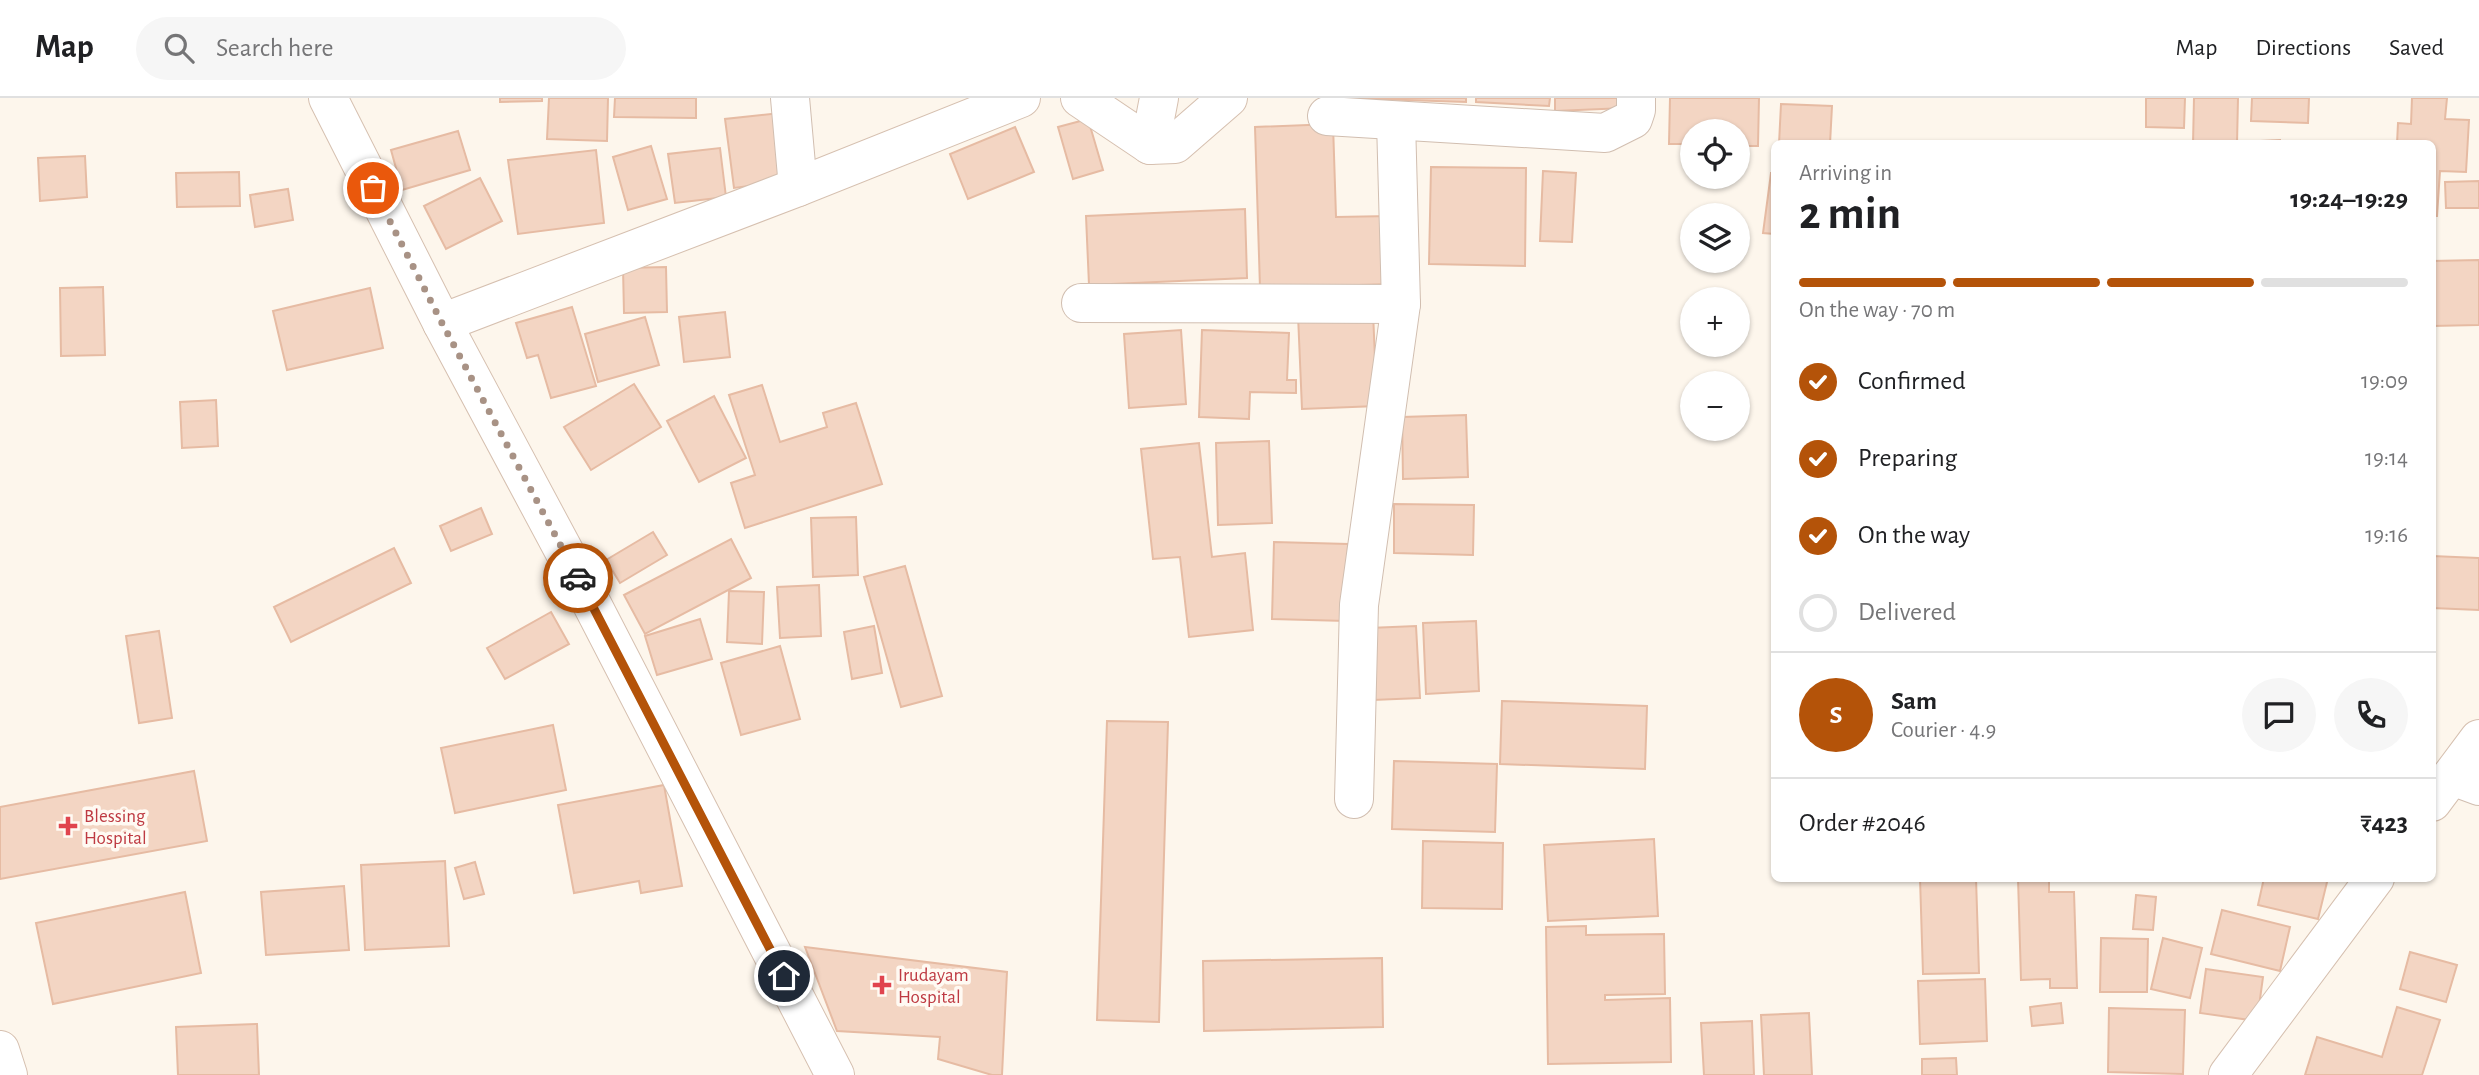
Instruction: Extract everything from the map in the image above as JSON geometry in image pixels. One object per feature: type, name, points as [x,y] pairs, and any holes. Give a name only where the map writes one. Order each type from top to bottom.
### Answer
[{"type":"street","points":[[328,98],[442,323],[585,591],[835,1075]]},
{"type":"street","points":[[790,98],[798,187]]},
{"type":"street","points":[[442,323],[798,187],[1021,98]]},
{"type":"street","points":[[1080,98],[1150,145],[1175,144],[1228,98]]},
{"type":"street","points":[[1150,145],[1159,98]]},
{"type":"street","points":[[1327,116],[1605,133],[1633,119],[1636,98]]},
{"type":"street","points":[[1354,799],[1359,605],[1401,304],[1396,121]]},
{"type":"street","points":[[1081,303],[1401,304]]},
{"type":"street","points":[[2455,788],[2479,740]]},
{"type":"street","points":[[2228,1075],[2372,882]]},
{"type":"street","points":[[0,1050],[8,1075]]},
{"type":"building","points":[[500,98],[542,98],[542,101],[500,102]]},
{"type":"building","points":[[549,98],[608,98],[607,141],[547,139]]},
{"type":"building","points":[[615,98],[696,98],[696,118],[614,117]]},
{"type":"building","points":[[1345,98],[1466,98],[1466,102]]},
{"type":"building","points":[[1476,98],[1550,98],[1549,106],[1476,102]]},
{"type":"building","points":[[1555,98],[1625,98],[1625,108],[1555,111]]},
{"type":"building","points":[[1670,98],[1759,98],[1758,146],[1750,146],[1750,119],[1680,119],[1680,144],[1669,144]]},
{"type":"building","points":[[2146,98],[2185,98],[2184,128],[2146,127]]},
{"type":"building","points":[[2194,98],[2238,98],[2237,140],[2193,140]]},
{"type":"building","points":[[2252,98],[2309,98],[2308,123],[2251,121]]},
{"type":"building","points":[[2412,98],[2447,98],[2445,119],[2469,120],[2466,172],[2440,171],[2437,216],[2436,140],[2397,140],[2398,123],[2411,124]]},
{"type":"building","points":[[1781,104],[1832,106],[1830,140],[1779,140]]},
{"type":"building","points":[[780,113],[788,181],[734,188],[725,119]]},
{"type":"building","points":[[1088,119],[1103,170],[1073,179],[1058,127]]},
{"type":"building","points":[[1333,124],[1336,217],[1390,216],[1392,284],[1260,288],[1255,127]]},
{"type":"building","points":[[1015,127],[1034,172],[968,199],[950,154]]},
{"type":"building","points":[[458,131],[470,170],[402,190],[391,150]]},
{"type":"building","points":[[651,146],[667,199],[628,210],[613,157]]},
{"type":"building","points":[[720,148],[726,197],[675,203],[668,154]]},
{"type":"building","points":[[596,150],[604,223],[518,234],[508,160]]},
{"type":"building","points":[[85,156],[87,197],[40,201],[38,158]]},
{"type":"building","points":[[1431,167],[1526,168],[1525,266],[1429,264]]},
{"type":"building","points":[[1543,171],[1576,173],[1572,242],[1540,241]]},
{"type":"building","points":[[239,172],[240,206],[177,207],[176,173]]},
{"type":"building","points":[[1771,173],[1771,234],[1763,233]]},
{"type":"building","points":[[480,178],[502,221],[446,249],[424,206]]},
{"type":"building","points":[[2479,181],[2479,208],[2446,208],[2445,182]]},
{"type":"building","points":[[288,189],[293,220],[255,227],[250,195]]},
{"type":"building","points":[[1245,209],[1247,278],[1089,285],[1086,216]]},
{"type":"building","points":[[2479,260],[2479,325],[2436,326],[2436,261]]},
{"type":"building","points":[[666,267],[667,312],[624,313],[623,268]]},
{"type":"building","points":[[103,287],[105,355],[61,356],[60,288]]},
{"type":"building","points":[[370,288],[383,348],[287,370],[273,311]]},
{"type":"building","points":[[572,307],[596,386],[551,398],[538,355],[527,358],[516,323]]},
{"type":"building","points":[[725,312],[730,357],[684,362],[679,317]]},
{"type":"building","points":[[1373,312],[1377,406],[1302,409],[1298,315]]},
{"type":"building","points":[[645,317],[659,365],[598,382],[585,334]]},
{"type":"building","points":[[1181,330],[1186,404],[1129,408],[1124,334]]},
{"type":"building","points":[[1202,330],[1289,333],[1287,380],[1296,380],[1296,393],[1250,392],[1249,419],[1199,417]]},
{"type":"building","points":[[634,384],[661,427],[591,470],[564,427]]},
{"type":"building","points":[[762,385],[780,442],[827,427],[823,413],[856,403],[882,484],[745,528],[731,483],[755,475],[729,395]]},
{"type":"building","points":[[714,396],[746,458],[699,482],[667,421]]},
{"type":"building","points":[[216,400],[218,446],[182,448],[180,402]]},
{"type":"building","points":[[1466,415],[1468,477],[1403,479],[1402,417]]},
{"type":"building","points":[[1269,441],[1272,523],[1218,525],[1216,443]]},
{"type":"building","points":[[1199,443],[1212,557],[1245,553],[1253,630],[1189,637],[1180,557],[1153,559],[1141,449]]},
{"type":"building","points":[[1394,504],[1474,505],[1473,555],[1394,553]]},
{"type":"building","points":[[481,508],[492,534],[451,551],[440,526]]},
{"type":"building","points":[[856,517],[858,575],[813,577],[811,518]]},
{"type":"building","points":[[653,532],[667,555],[620,583],[606,560]]},
{"type":"building","points":[[731,539],[751,578],[645,634],[624,595]]},
{"type":"building","points":[[1274,542],[1348,544],[1346,621],[1272,619]]},
{"type":"building","points":[[394,548],[411,583],[291,642],[274,607]]},
{"type":"building","points":[[2436,556],[2479,558],[2479,610],[2436,608]]},
{"type":"building","points":[[905,566],[942,696],[901,707],[864,577]]},
{"type":"building","points":[[819,585],[821,636],[780,638],[777,587]]},
{"type":"building","points":[[729,591],[764,592],[762,644],[727,642]]},
{"type":"building","points":[[551,612],[569,644],[505,679],[487,648]]},
{"type":"building","points":[[700,619],[712,659],[657,675],[645,636]]},
{"type":"building","points":[[1476,621],[1479,691],[1426,694],[1423,623]]},
{"type":"building","points":[[874,626],[882,673],[852,679],[844,632]]},
{"type":"building","points":[[1416,626],[1420,698],[1373,700],[1369,628]]},
{"type":"building","points":[[159,631],[172,718],[139,723],[126,636]]},
{"type":"building","points":[[780,646],[800,719],[741,735],[721,663]]},
{"type":"building","points":[[1502,701],[1647,706],[1645,769],[1500,764]]},
{"type":"building","points":[[1107,721],[1168,722],[1159,1022],[1097,1020]]},
{"type":"building","points":[[553,725],[566,790],[455,813],[441,748]]},
{"type":"building","points":[[1394,761],[1497,764],[1495,832],[1392,829]]},
{"type":"building","points":[[194,771],[207,841],[0,879],[0,807]]},
{"type":"building","points":[[664,785],[682,886],[641,893],[639,881],[574,893],[558,805]]},
{"type":"building","points":[[1654,839],[1658,916],[1548,921],[1544,845]]},
{"type":"building","points":[[1423,841],[1503,843],[1502,909],[1422,908]]},
{"type":"building","points":[[445,861],[449,946],[365,950],[361,865]]},
{"type":"building","points":[[475,862],[484,894],[464,899],[455,868]]},
{"type":"building","points":[[1920,882],[1976,882],[1979,973],[1923,974]]},
{"type":"building","points":[[2018,882],[2049,882],[2049,892],[2074,892],[2077,988],[2050,988],[2050,979],[2021,980]]},
{"type":"building","points":[[2263,882],[2327,882],[2318,919],[2258,905]]},
{"type":"building","points":[[344,886],[349,950],[266,955],[261,892]]},
{"type":"building","points":[[185,892],[201,973],[53,1004],[36,923]]},
{"type":"building","points":[[2136,895],[2156,897],[2153,930],[2133,929]]},
{"type":"building","points":[[2222,910],[2290,927],[2280,971],[2211,954]]},
{"type":"building","points":[[1586,926],[1586,935],[1664,934],[1665,994],[1605,995],[1605,1000],[1670,998],[1671,1062],[1548,1064],[1546,927]]},
{"type":"building","points":[[2101,938],[2148,939],[2147,992],[2100,992]]},
{"type":"building","points":[[2163,938],[2202,948],[2190,998],[2151,989]]},
{"type":"building","points":[[805,947],[1007,972],[1002,1075],[992,1075],[938,1059],[940,1037],[837,1031]]},
{"type":"building","points":[[2410,952],[2457,965],[2446,1002],[2400,989]]},
{"type":"building","points":[[1382,958],[1383,1027],[1204,1031],[1203,961]]},
{"type":"building","points":[[2206,969],[2263,977],[2257,1021],[2200,1013]]},
{"type":"building","points":[[1985,979],[1987,1041],[1920,1044],[1918,981]]},
{"type":"building","points":[[2061,1003],[2063,1023],[2032,1026],[2030,1007]]},
{"type":"building","points":[[2397,1007],[2440,1020],[2422,1075],[2305,1075],[2317,1037],[2382,1057]]},
{"type":"building","points":[[2109,1008],[2185,1010],[2183,1074],[2108,1072]]},
{"type":"building","points":[[1809,1013],[1812,1075],[1764,1075],[1761,1015]]},
{"type":"building","points":[[1752,1021],[1754,1075],[1704,1075],[1701,1023]]},
{"type":"building","points":[[257,1024],[259,1075],[178,1075],[176,1027]]},
{"type":"building","points":[[1956,1058],[1957,1075],[1922,1075],[1922,1059]]},
{"type":"way so far","points":[[373,188],[578,578]]},
{"type":"place","name":"Blessing Hospital","points":[[68,826]]},
{"type":"place","name":"Irudayam Hospital","points":[[882,985]]},
{"type":"route","points":[[578,578],[784,976]]}]
